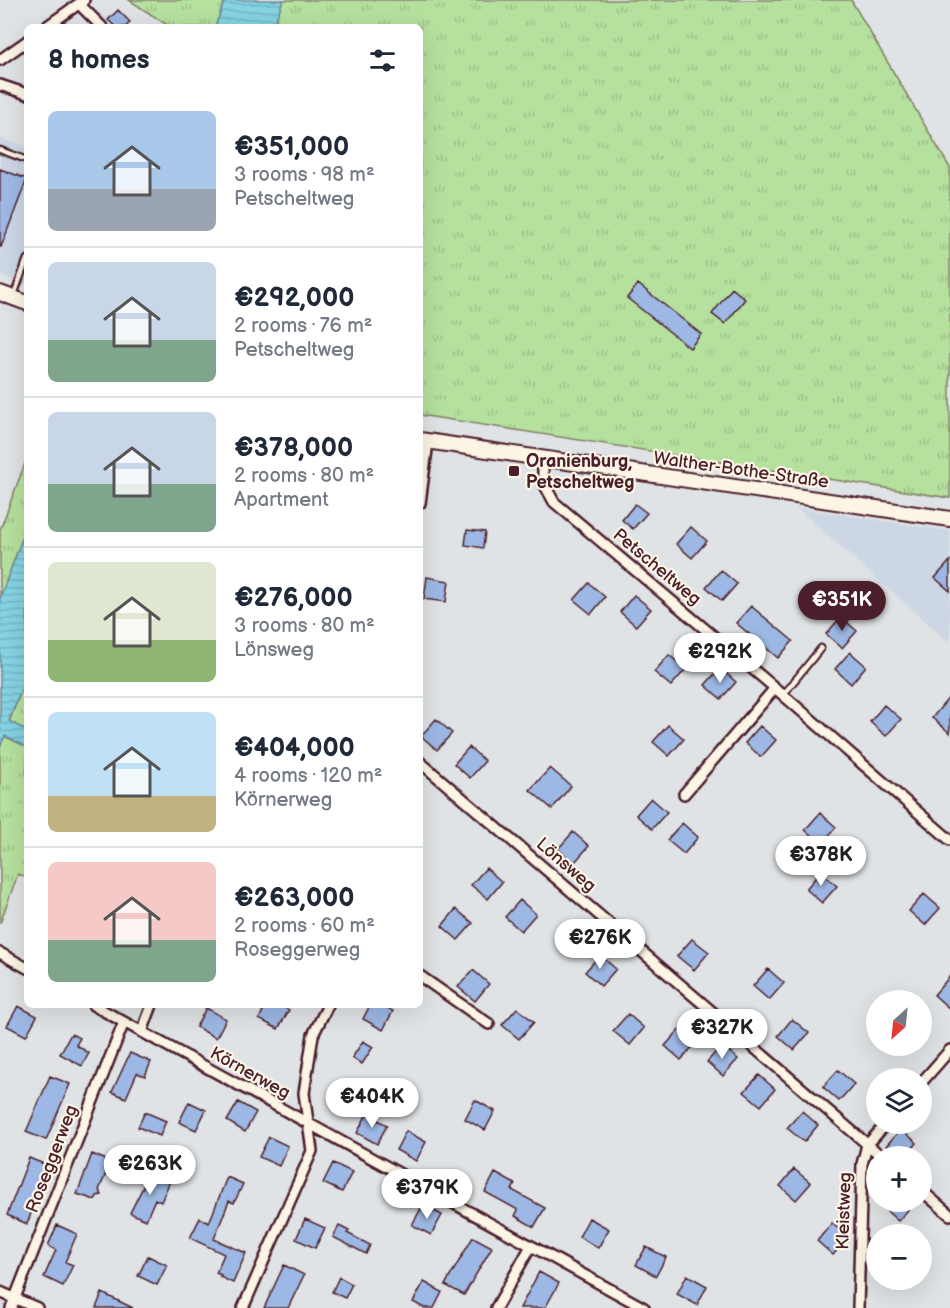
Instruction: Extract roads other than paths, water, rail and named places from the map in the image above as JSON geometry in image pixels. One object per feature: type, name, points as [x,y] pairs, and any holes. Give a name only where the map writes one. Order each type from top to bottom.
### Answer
[{"type":"street","points":[[50,24],[81,2],[99,24]]},
{"type":"street","points":[[0,60],[24,43]]},
{"type":"street","points":[[0,85],[24,93]]},
{"type":"street","points":[[6,295],[24,302]]},
{"type":"street","points":[[423,456],[424,441]]},
{"type":"street","name":"Walther-Bothe-Straße","points":[[424,441],[950,519]]},
{"type":"street","name":"Petscheltweg","points":[[543,458],[543,482],[554,502],[775,688],[950,840]]},
{"type":"street","points":[[684,794],[775,688]]},
{"type":"street","name":"Lönsweg","points":[[423,765],[867,1145]]},
{"type":"street","points":[[0,953],[24,966]]},
{"type":"street","points":[[423,978],[489,1024]]},
{"type":"street","name":"Körnerweg","points":[[98,1008],[644,1308]]},
{"type":"street","points":[[142,1032],[151,1008]]},
{"type":"street","points":[[243,1308],[312,1151],[304,1094],[313,1035],[326,1008]]},
{"type":"street","name":"Roseggerweg","points":[[13,1303],[124,1022]]},
{"type":"street","points":[[932,1070],[950,1050]]},
{"type":"street","points":[[867,1145],[877,1134]]},
{"type":"street","name":"Kleistweg","points":[[858,1308],[862,1164],[867,1145]]},
{"type":"street","points":[[932,1199],[950,1215]]},
{"type":"street","points":[[496,1308],[531,1246]]},
{"type":"street","points":[[0,1292],[13,1303],[37,1308]]},
{"type":"lane","points":[[0,150],[24,159]]},
{"type":"lane","points":[[6,295],[24,264]]},
{"type":"lane","points":[[783,695],[821,648]]},
{"type":"water","points":[[225,0],[283,0],[274,24],[216,24]]},
{"type":"water","points":[[24,534],[24,683],[9,721],[24,729],[24,746],[5,736],[0,747],[0,598]]},
{"type":"place","name":"Oranienburg, Petscheltweg","points":[[514,471]]}]
